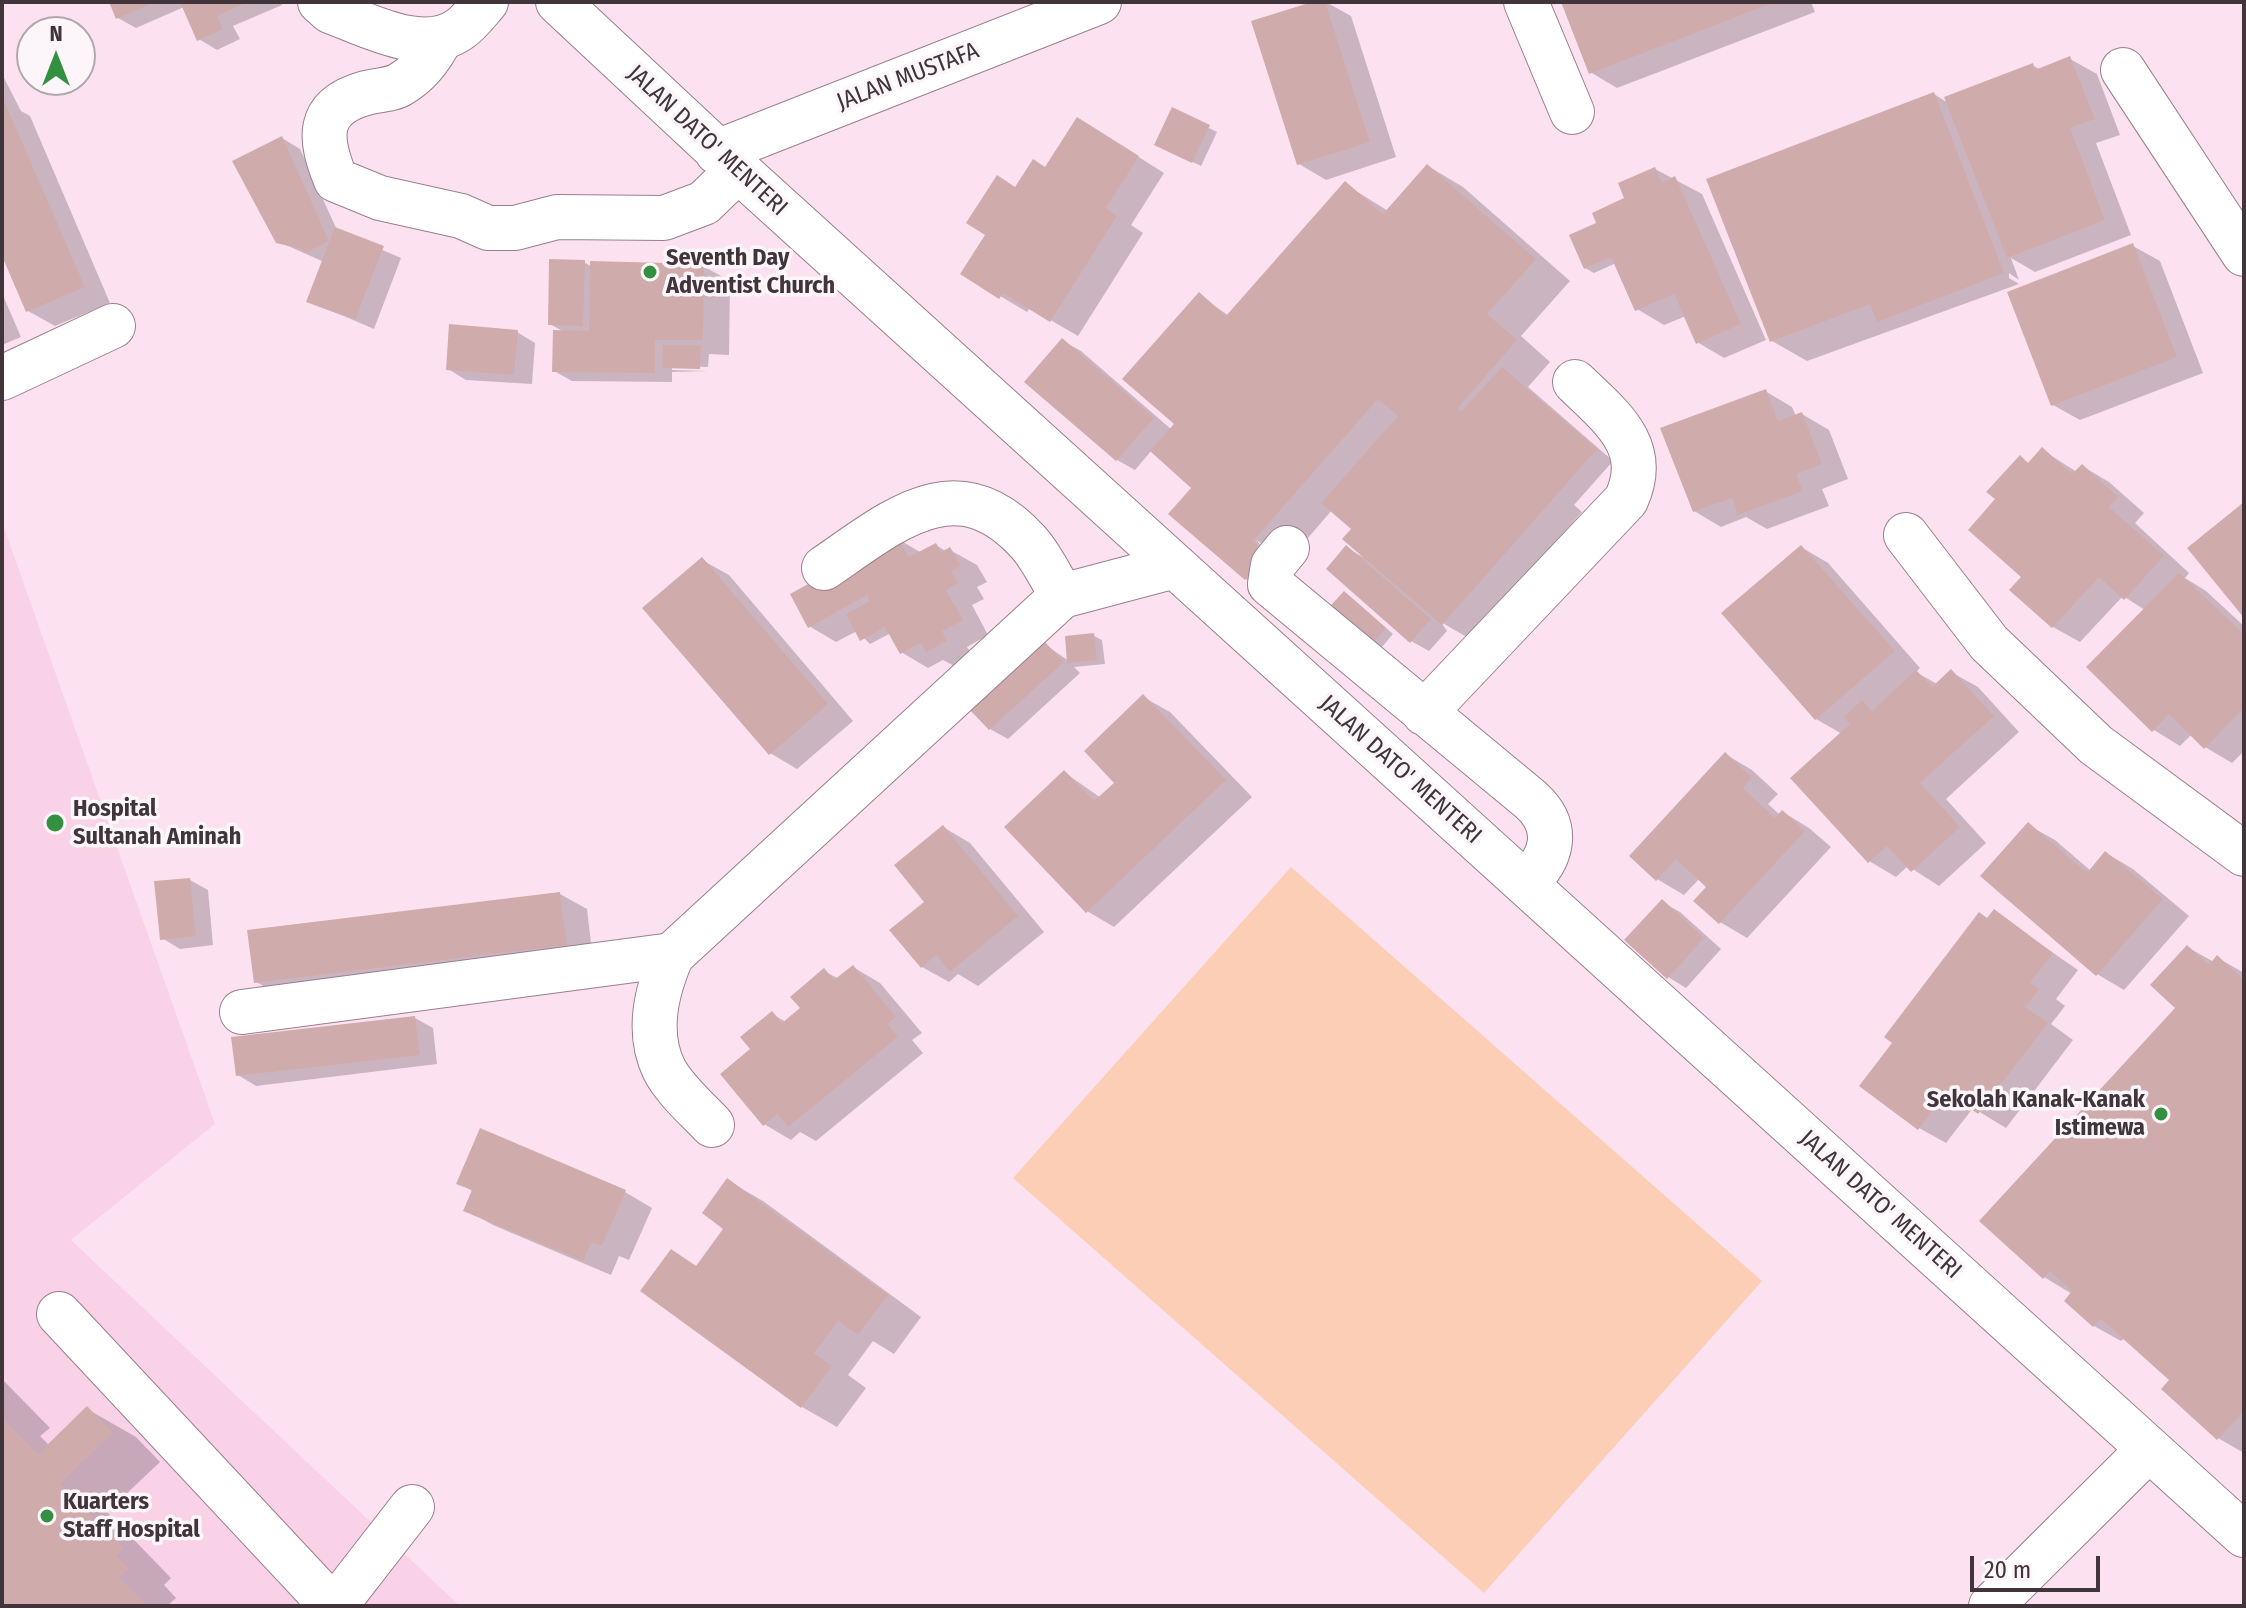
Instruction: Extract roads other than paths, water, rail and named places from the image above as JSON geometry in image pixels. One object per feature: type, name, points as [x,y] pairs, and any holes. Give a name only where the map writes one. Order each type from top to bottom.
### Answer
[{"type":"street","points":[[320,2],[330,11],[411,38],[441,38],[460,29],[486,2]]},
{"type":"street","name":"JALAN DATO' MENTERI","points":[[558,2],[728,161],[2244,1535]]},
{"type":"street","name":"JALAN MUSTAFA","points":[[728,161],[1099,2]]},
{"type":"street","points":[[1526,2],[1572,112]]},
{"type":"street","points":[[441,38],[432,58],[400,85],[362,94],[335,107],[324,127],[324,151],[336,180],[380,198],[461,216],[488,228],[515,228],[557,217],[664,218],[704,203],[728,161]]},
{"type":"street","points":[[2123,70],[2244,254]]},
{"type":"street","points":[[2,378],[113,326]]},
{"type":"street","points":[[1424,713],[1626,500],[1635,475],[1631,446],[1611,416],[1575,382]]},
{"type":"street","points":[[824,568],[901,516],[924,506],[977,504],[1002,519],[1030,545],[1062,596]]},
{"type":"street","points":[[1906,535],[1989,643],[2085,735],[2244,854]]},
{"type":"street","points":[[1287,548],[1273,565],[1270,584],[1531,800],[1547,818],[1551,835],[1548,851],[1541,867],[1525,883]]},
{"type":"street","points":[[712,1125],[664,1069],[655,1029],[657,990],[672,955],[1062,596],[1175,566]]},
{"type":"street","points":[[242,1012],[672,955]]},
{"type":"street","points":[[59,1314],[333,1606],[412,1507]]},
{"type":"street","points":[[1991,1606],[2149,1449]]},
{"type":"place","name":"Seventh Day Adventist Church","points":[[650,272]]},
{"type":"place","name":"Hospital Sultanah Aminah","points":[[55,823]]},
{"type":"place","name":"Sekolah Kanak-Kanak Istimewa","points":[[2161,1114]]},
{"type":"place","name":"Kuarters Staff Hospital","points":[[47,1516]]}]
